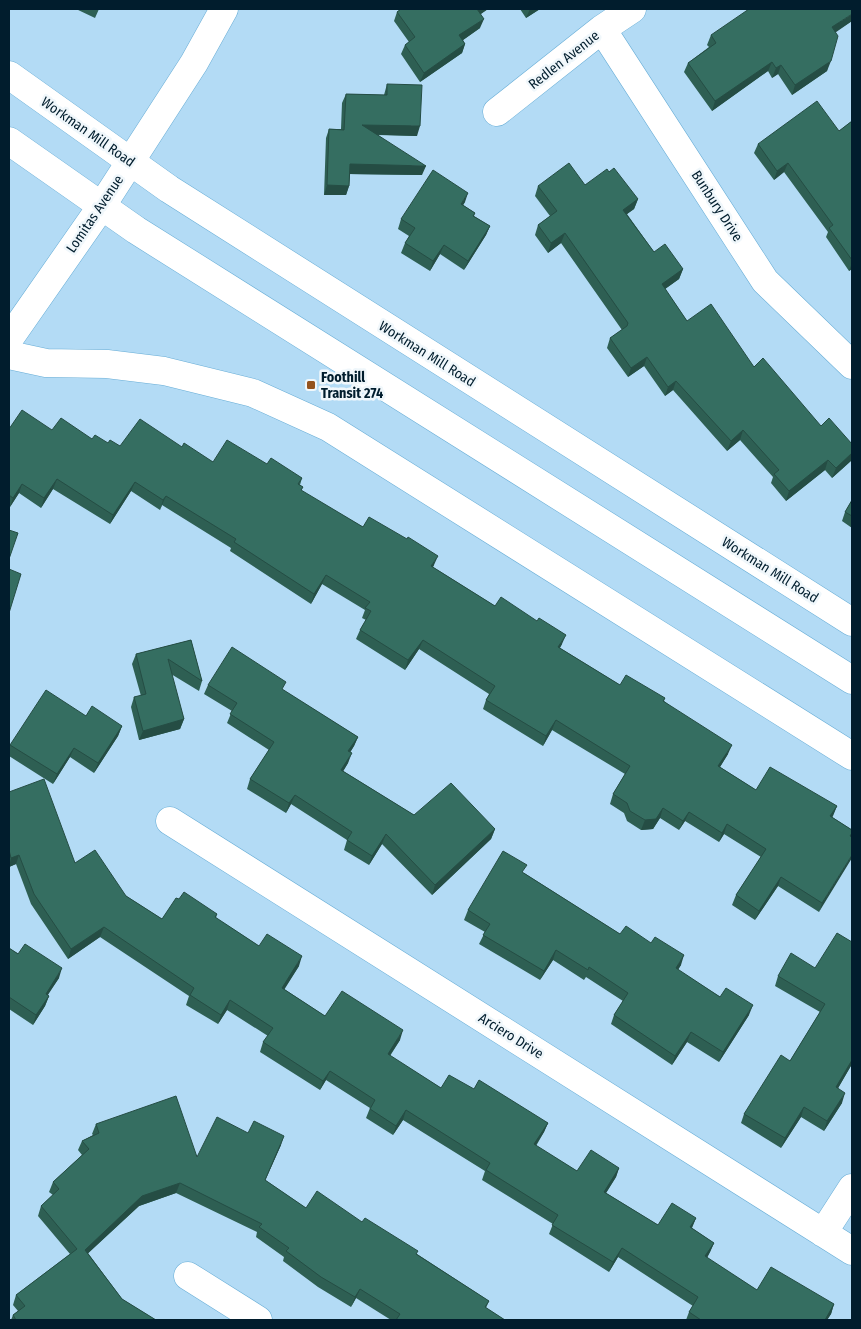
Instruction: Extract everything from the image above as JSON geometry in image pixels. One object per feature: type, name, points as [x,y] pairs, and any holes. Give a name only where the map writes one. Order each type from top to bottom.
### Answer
[{"type":"street","name":"Lomitas Avenue","points":[[9,340],[130,162],[194,63],[224,9]]},
{"type":"street","name":"Redlen Avenue","points":[[497,112],[602,29],[632,9]]},
{"type":"street","name":"Bunbury Drive","points":[[602,29],[765,281],[852,365]]},
{"type":"street","name":"Workman Mill Road","points":[[9,75],[130,162],[311,280],[852,622]]},
{"type":"street","points":[[9,141],[101,206],[852,680]]},
{"type":"street","points":[[9,355],[46,363],[107,364],[164,370],[252,393],[328,427],[852,756]]},
{"type":"street","name":"Arciero Drive","points":[[170,821],[852,1251]]},
{"type":"street","points":[[823,1234],[852,1188]]},
{"type":"street","points":[[188,1276],[258,1320]]},
{"type":"building","points":[[401,9],[477,9],[484,19],[459,35],[465,44],[424,73],[405,45],[415,37],[397,12]]},
{"type":"building","points":[[749,9],[852,9],[852,14],[832,27],[838,36],[831,61],[795,85],[781,65],[776,68],[772,62],[715,101],[688,63],[716,43],[711,35]]},
{"type":"building","points":[[387,84],[422,85],[420,126],[362,125],[426,166],[350,164],[349,186],[327,185],[329,129],[344,130],[346,94],[387,95]]},
{"type":"building","points":[[817,101],[839,131],[852,121],[852,260],[829,228],[833,225],[788,163],[777,171],[758,144]]},
{"type":"building","points":[[569,163],[585,185],[607,169],[609,172],[614,168],[638,199],[623,210],[654,252],[665,244],[683,269],[662,284],[687,321],[711,304],[754,367],[763,358],[821,426],[829,418],[852,444],[852,453],[836,468],[828,460],[789,491],[774,474],[779,470],[743,430],[731,441],[676,381],[668,387],[647,357],[631,368],[610,338],[627,326],[628,323],[565,233],[551,243],[538,225],[557,211],[538,186]]},
{"type":"building","points":[[433,170],[468,193],[461,204],[475,213],[473,216],[490,226],[468,261],[444,245],[433,261],[405,243],[415,228],[401,219]]},
{"type":"building","points":[[22,410],[52,430],[61,418],[92,439],[95,435],[108,443],[110,440],[120,446],[140,419],[182,447],[184,443],[213,462],[227,440],[267,464],[271,458],[302,478],[298,484],[303,487],[301,490],[363,527],[369,517],[407,539],[408,537],[438,556],[431,566],[495,606],[501,597],[537,621],[539,618],[566,635],[558,647],[620,685],[626,675],[665,698],[663,701],[732,745],[718,766],[756,790],[770,767],[837,806],[830,816],[852,830],[850,836],[852,837],[852,855],[822,903],[781,877],[759,911],[736,895],[766,849],[727,824],[722,833],[689,812],[683,821],[663,808],[656,819],[645,820],[630,811],[627,803],[613,794],[630,766],[556,720],[546,736],[486,700],[495,686],[423,640],[408,660],[360,630],[371,611],[365,608],[370,602],[326,575],[314,594],[234,542],[236,539],[166,496],[163,500],[135,482],[113,515],[57,479],[44,498],[22,484],[13,498],[9,495],[9,429]]},
{"type":"building","points":[[852,500],[852,516],[845,512]]},
{"type":"building","points":[[9,530],[18,533],[9,559]]},
{"type":"building","points":[[9,569],[21,574],[9,613]]},
{"type":"building","points":[[191,640],[202,681],[168,659],[184,719],[143,731],[134,697],[146,694],[136,654]]},
{"type":"building","points":[[232,647],[286,682],[282,689],[358,737],[348,751],[352,753],[341,770],[414,815],[451,783],[495,829],[435,885],[386,834],[372,856],[347,840],[352,832],[295,795],[289,803],[250,779],[274,742],[230,714],[237,703],[208,685]]},
{"type":"building","points":[[46,690],[86,716],[92,706],[122,726],[98,763],[74,748],[57,774],[10,745]]},
{"type":"building","points":[[44,779],[75,863],[95,850],[126,896],[162,919],[176,898],[179,899],[184,892],[217,914],[215,917],[259,946],[267,934],[302,956],[282,988],[325,1016],[342,991],[403,1030],[388,1054],[441,1088],[449,1075],[474,1089],[479,1080],[548,1123],[534,1144],[577,1171],[591,1150],[619,1168],[604,1192],[658,1225],[672,1203],[696,1218],[690,1227],[714,1243],[705,1256],[757,1290],[771,1267],[834,1304],[825,1320],[701,1320],[689,1312],[698,1297],[622,1248],[613,1262],[552,1225],[558,1215],[486,1170],[490,1163],[406,1110],[396,1126],[370,1109],[375,1100],[330,1071],[323,1081],[263,1042],[273,1028],[230,1000],[221,1015],[190,995],[194,988],[104,927],[71,949],[34,894],[19,855],[11,858],[9,850],[9,792]]},
{"type":"building","points":[[503,851],[527,865],[522,872],[620,934],[626,926],[651,943],[655,937],[684,955],[676,968],[720,997],[726,988],[753,1005],[723,1052],[691,1032],[675,1056],[614,1015],[628,993],[589,967],[588,970],[556,950],[544,971],[483,935],[490,924],[468,910]]},
{"type":"building","points":[[837,933],[852,942],[852,1060],[836,1087],[845,1093],[827,1121],[804,1107],[785,1138],[744,1114],[781,1055],[790,1061],[825,1004],[778,976],[791,953],[815,968]]},
{"type":"building","points":[[25,944],[62,968],[46,994],[49,996],[36,1015],[9,997],[9,948],[18,954]]},
{"type":"building","points":[[176,1096],[197,1157],[217,1117],[248,1133],[254,1121],[284,1136],[265,1180],[306,1208],[317,1191],[362,1222],[365,1218],[418,1251],[416,1254],[489,1301],[485,1307],[505,1320],[396,1320],[400,1314],[360,1289],[355,1297],[321,1277],[286,1251],[289,1248],[259,1227],[262,1224],[180,1183],[142,1196],[85,1250],[122,1299],[156,1320],[16,1320],[13,1315],[25,1306],[16,1295],[77,1249],[41,1206],[59,1189],[53,1182],[89,1149],[82,1141],[99,1133],[96,1124]]},
{"type":"place","name":"Foothill Transit 274","points":[[311,385]]}]
